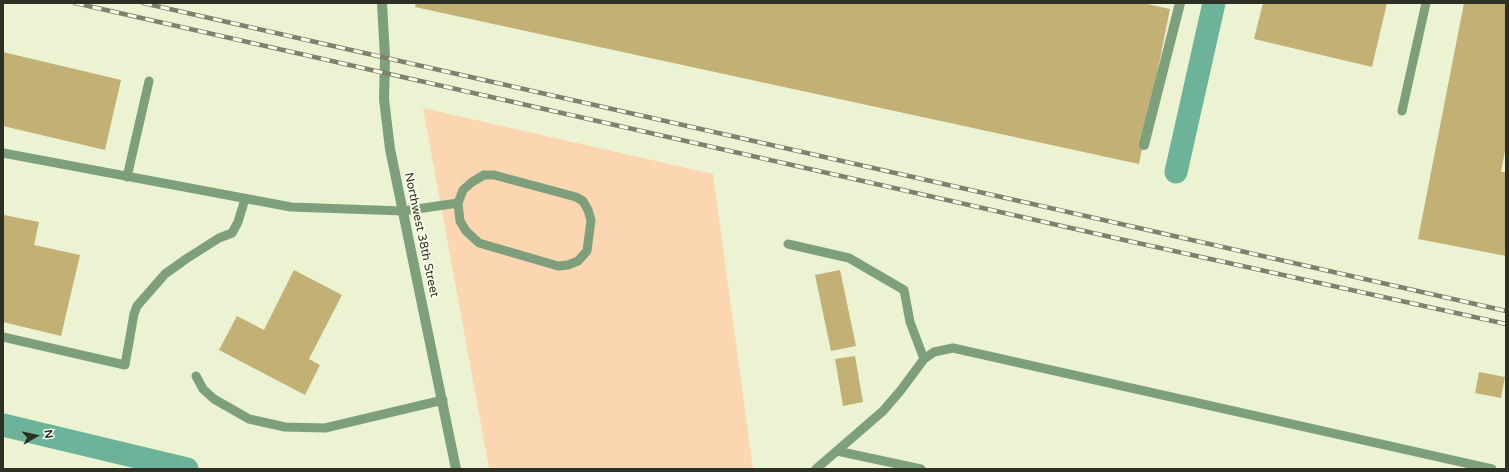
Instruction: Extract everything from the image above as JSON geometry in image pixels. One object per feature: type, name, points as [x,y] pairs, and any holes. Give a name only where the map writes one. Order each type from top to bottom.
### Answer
[{"type":"street","name":"Northwest 38th Street","points":[[382,3],[385,57],[384,99],[390,149],[456,469]]},
{"type":"street","points":[[1144,146],[1180,3]]},
{"type":"lane","points":[[1402,112],[1426,3]]},
{"type":"lane","points":[[127,177],[149,81]]},
{"type":"lane","points":[[3,153],[291,207],[403,211],[458,203]]},
{"type":"lane","points":[[484,175],[494,175],[576,197],[583,201],[591,220],[587,251],[578,261],[568,265],[558,266],[479,243],[466,231],[460,221],[458,203],[463,190],[472,182],[484,175]]},
{"type":"lane","points":[[3,337],[125,365],[134,314],[137,306],[165,274],[219,238],[232,233],[238,222],[245,199]]},
{"type":"lane","points":[[788,244],[849,258],[904,290],[910,322],[924,359]]},
{"type":"lane","points":[[816,469],[883,411],[924,359],[934,352],[952,348],[1492,469]]},
{"type":"lane","points":[[196,376],[202,389],[214,399],[249,419],[285,428],[325,428],[442,400]]},
{"type":"lane","points":[[837,451],[921,469]]},
{"type":"shaded area","points":[[423,108],[713,174],[753,469],[489,468]]},
{"type":"building","points":[[416,3],[1143,3],[1170,9],[1139,164],[415,7]]},
{"type":"building","points":[[1263,3],[1387,3],[1372,67],[1254,39]]},
{"type":"building","points":[[1464,3],[1506,3],[1506,146],[1501,172],[1506,172],[1506,256],[1418,239]]},
{"type":"building","points":[[3,52],[121,80],[105,150],[3,126]]},
{"type":"building","points":[[4,215],[39,222],[34,245],[80,255],[61,336],[3,322]]},
{"type":"building","points":[[294,270],[342,295],[309,359],[320,365],[305,395],[219,350],[237,316],[264,330]]},
{"type":"building","points":[[840,270],[856,346],[831,351],[815,275]]},
{"type":"building","points":[[855,356],[863,402],[843,406],[835,359]]},
{"type":"building","points":[[1479,372],[1505,377],[1501,398],[1475,393]]},
{"type":"waterway","points":[[1176,172],[1214,3]]},
{"type":"waterway","points":[[3,425],[187,469]]},
{"type":"railway","points":[[75,3],[1124,240],[1506,324]]},
{"type":"railway","points":[[143,3],[1506,311]]}]
